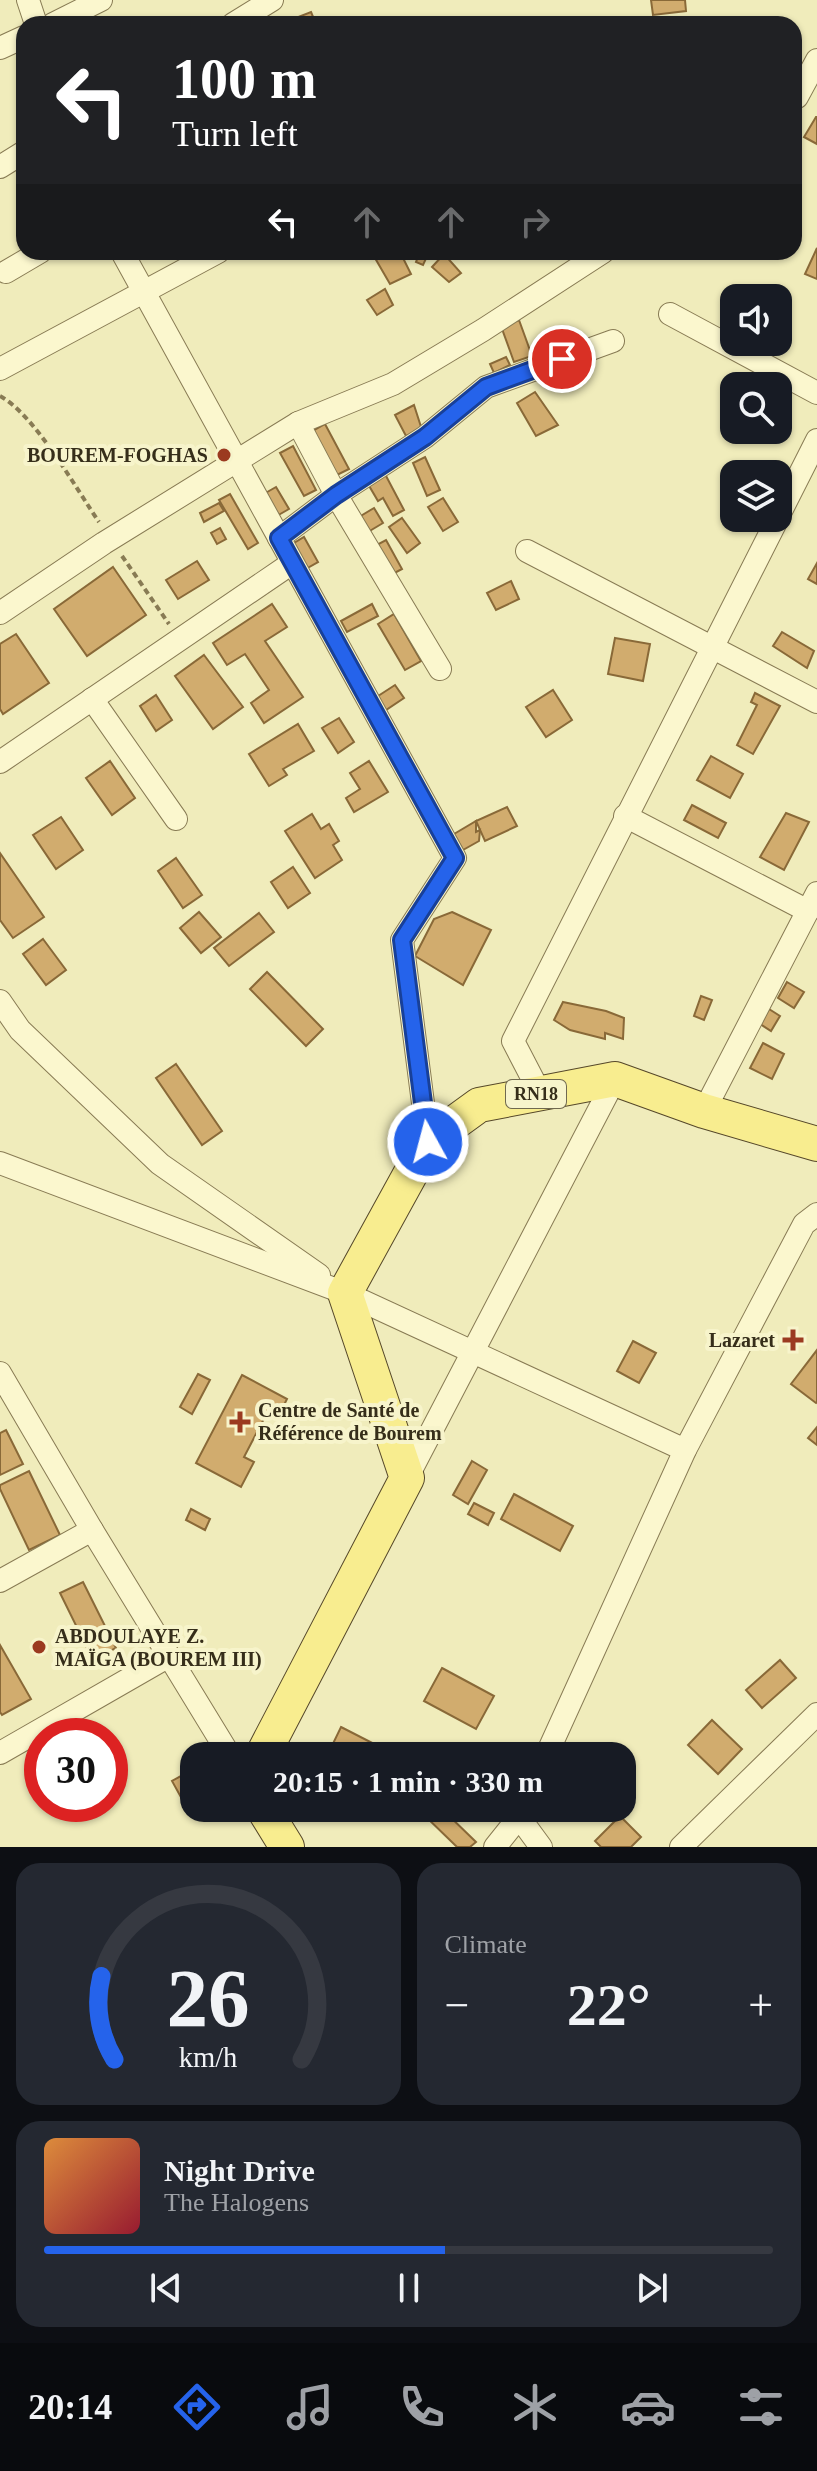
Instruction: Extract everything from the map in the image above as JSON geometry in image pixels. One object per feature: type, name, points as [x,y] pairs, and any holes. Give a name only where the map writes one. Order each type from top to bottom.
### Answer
[{"type":"main road","name":"RN18","points":[[345,1293],[428,1142],[479,1105],[615,1079]]},
{"type":"main road","points":[[615,1079],[704,1111],[817,1144]]},
{"type":"main road","points":[[269,1742],[407,1478],[345,1293]]},
{"type":"main road","points":[[272,1822],[287,1847]]},
{"type":"street","points":[[69,16],[101,0]]},
{"type":"street","points":[[246,16],[272,0]]},
{"type":"street","points":[[803,102],[817,60]]},
{"type":"street","points":[[6,272],[26,260]]},
{"type":"street","points":[[126,260],[455,858],[402,940],[428,1142]]},
{"type":"street","points":[[0,369],[204,260]]},
{"type":"street","points":[[0,613],[111,539],[298,423],[393,384],[591,260]]},
{"type":"street","points":[[670,314],[817,393]]},
{"type":"street","points":[[279,538],[336,495],[425,437],[486,387],[613,341]]},
{"type":"street","points":[[298,423],[336,495],[440,669]]},
{"type":"street","points":[[792,490],[817,440]]},
{"type":"street","points":[[540,1093],[513,1041],[771,532]]},
{"type":"street","points":[[527,551],[817,702]]},
{"type":"street","points":[[0,762],[292,563]]},
{"type":"street","points":[[92,699],[176,819]]},
{"type":"street","points":[[625,816],[812,902],[704,1111]]},
{"type":"street","points":[[0,1001],[20,1030],[160,1164],[345,1293]]},
{"type":"street","points":[[407,1478],[615,1079]]},
{"type":"street","points":[[0,1163],[345,1293],[685,1450]]},
{"type":"street","points":[[552,1742],[685,1450],[804,1224],[817,1214]]},
{"type":"street","points":[[0,1373],[221,1742]]},
{"type":"street","points":[[0,1581],[92,1530]]},
{"type":"street","points":[[0,1753],[169,1656]]},
{"type":"street","points":[[681,1847],[817,1714]]},
{"type":"street","points":[[495,1847],[514,1822]]},
{"type":"street","points":[[527,1822],[541,1847]]},
{"type":"path","points":[[0,396],[14,404],[30,422],[179,640]]},
{"type":"building","points":[[651,0],[685,0],[686,11],[653,15]]},
{"type":"building","points":[[817,117],[817,144],[804,137]]},
{"type":"building","points":[[817,248],[817,279],[805,274]]},
{"type":"building","points":[[376,260],[404,260],[411,274],[390,284]]},
{"type":"building","points":[[438,260],[449,260],[461,273],[449,282],[432,267]]},
{"type":"building","points":[[385,289],[393,305],[377,315],[367,300]]},
{"type":"building","points":[[519,320],[532,356],[514,362],[501,326]]},
{"type":"building","points":[[506,357],[510,365],[494,373],[490,364]]},
{"type":"building","points":[[535,392],[558,425],[536,436],[517,403]]},
{"type":"building","points":[[414,405],[422,430],[406,436],[395,415]]},
{"type":"building","points":[[325,424],[349,469],[335,476],[311,432]]},
{"type":"building","points":[[293,446],[316,490],[304,496],[280,453]]},
{"type":"building","points":[[425,457],[440,490],[427,496],[413,463]]},
{"type":"building","points":[[385,474],[404,510],[393,516],[383,498],[378,501],[368,484]]},
{"type":"building","points":[[276,487],[289,509],[275,517],[262,495]]},
{"type":"building","points":[[230,494],[258,543],[248,549],[219,500]]},
{"type":"building","points":[[443,498],[458,522],[443,531],[428,507]]},
{"type":"building","points":[[219,503],[224,511],[204,522],[200,513]]},
{"type":"building","points":[[374,508],[383,523],[368,532],[359,517]]},
{"type":"building","points":[[402,518],[420,543],[407,553],[389,527]]},
{"type":"building","points":[[220,528],[226,539],[217,544],[211,533]]},
{"type":"building","points":[[304,537],[318,562],[304,570],[289,546]]},
{"type":"building","points":[[386,540],[402,569],[389,576],[373,547]]},
{"type":"building","points":[[197,561],[209,580],[178,599],[166,580]]},
{"type":"building","points":[[817,563],[817,584],[808,579]]},
{"type":"building","points":[[113,567],[146,615],[87,656],[54,609]]},
{"type":"building","points":[[511,581],[519,599],[496,610],[487,593]]},
{"type":"building","points":[[272,604],[287,627],[265,641],[303,697],[264,723],[251,703],[269,690],[245,654],[227,665],[213,643]]},
{"type":"building","points":[[372,604],[378,616],[347,632],[341,621]]},
{"type":"building","points":[[394,614],[421,661],[405,670],[378,624]]},
{"type":"building","points":[[782,632],[814,651],[807,668],[773,646]]},
{"type":"building","points":[[16,634],[49,683],[3,714],[0,709],[0,644]]},
{"type":"building","points":[[615,638],[650,644],[643,681],[608,674]]},
{"type":"building","points":[[204,655],[243,707],[213,729],[175,676]]},
{"type":"building","points":[[395,685],[404,698],[383,712],[375,698]]},
{"type":"building","points":[[553,690],[572,720],[546,737],[526,707]]},
{"type":"building","points":[[755,693],[780,706],[753,754],[737,745],[757,705],[751,702]]},
{"type":"building","points":[[156,695],[172,720],[156,731],[140,706]]},
{"type":"building","points":[[339,718],[354,742],[338,753],[322,728]]},
{"type":"building","points":[[298,724],[314,751],[283,769],[287,775],[269,786],[249,754]]},
{"type":"building","points":[[711,756],[743,774],[730,798],[697,780]]},
{"type":"building","points":[[110,761],[135,798],[112,815],[86,778]]},
{"type":"building","points":[[369,761],[388,792],[354,812],[346,798],[360,789],[350,773]]},
{"type":"building","points":[[692,805],[726,823],[718,838],[684,820]]},
{"type":"building","points":[[507,807],[517,826],[485,841],[476,821]]},
{"type":"building","points":[[786,813],[809,822],[784,870],[760,857]]},
{"type":"building","points":[[312,814],[321,829],[329,824],[339,841],[333,845],[342,860],[315,878],[285,831]]},
{"type":"building","points":[[61,817],[83,850],[56,869],[33,835]]},
{"type":"building","points":[[476,821],[476,832],[480,830],[479,841],[463,850],[454,834]]},
{"type":"building","points":[[0,853],[44,917],[13,938],[0,920]]},
{"type":"building","points":[[176,858],[202,895],[183,908],[158,871]]},
{"type":"building","points":[[293,867],[310,893],[288,908],[271,882]]},
{"type":"building","points":[[199,912],[221,937],[201,953],[180,928]]},
{"type":"building","points":[[452,912],[491,930],[463,985],[415,956],[434,919]]},
{"type":"building","points":[[259,913],[274,932],[229,966],[214,948]]},
{"type":"building","points":[[43,939],[66,970],[46,985],[23,954]]},
{"type":"building","points":[[267,972],[323,1029],[306,1046],[250,989]]},
{"type":"building","points":[[787,982],[804,992],[794,1008],[778,998]]},
{"type":"building","points":[[701,996],[712,1000],[704,1020],[694,1016]]},
{"type":"building","points":[[563,1002],[624,1018],[623,1039],[605,1033],[605,1039],[570,1030],[554,1020]]},
{"type":"building","points":[[769,1009],[780,1016],[771,1031],[760,1024]]},
{"type":"building","points":[[763,1043],[784,1054],[772,1079],[750,1068]]},
{"type":"building","points":[[176,1064],[222,1131],[202,1145],[156,1078]]},
{"type":"building","points":[[633,1341],[656,1353],[639,1383],[617,1371]]},
{"type":"building","points":[[817,1350],[817,1402],[816,1403],[791,1384]]},
{"type":"building","points":[[198,1374],[210,1380],[192,1414],[180,1407]]},
{"type":"building","points":[[242,1375],[287,1399],[278,1417],[268,1411],[244,1457],[254,1462],[241,1487],[196,1463]]},
{"type":"building","points":[[817,1427],[817,1445],[808,1438]]},
{"type":"building","points":[[6,1430],[23,1464],[0,1475],[0,1433]]},
{"type":"building","points":[[472,1461],[487,1470],[468,1504],[453,1495]]},
{"type":"building","points":[[29,1471],[60,1535],[29,1550],[0,1485]]},
{"type":"building","points":[[514,1494],[573,1526],[560,1551],[501,1519]]},
{"type":"building","points":[[474,1503],[494,1513],[488,1525],[468,1514]]},
{"type":"building","points":[[191,1509],[210,1519],[205,1530],[186,1520]]},
{"type":"building","points":[[83,1582],[116,1648],[93,1660],[60,1593]]},
{"type":"building","points":[[0,1645],[31,1699],[2,1715],[0,1712]]},
{"type":"building","points":[[780,1660],[796,1678],[762,1708],[746,1690]]},
{"type":"building","points":[[442,1668],[494,1696],[476,1729],[424,1701]]},
{"type":"building","points":[[712,1720],[742,1749],[718,1774],[688,1745]]},
{"type":"building","points":[[341,1727],[370,1742],[334,1742]]},
{"type":"building","points":[[180,1777],[180,1796],[172,1781]]},
{"type":"building","points":[[431,1822],[455,1822],[476,1842],[470,1847],[457,1847]]},
{"type":"building","points":[[614,1822],[626,1822],[641,1837],[631,1847],[601,1847],[595,1841]]},
{"type":"place","name":"BOUREM-FOGHAS","points":[[224,455]]},
{"type":"place","name":"Lazaret","points":[[793,1340]]},
{"type":"place","name":"Centre de Santé de Référence de Bourem","points":[[240,1422]]},
{"type":"place","name":"ABDOULAYE Z. MAÏGA (BOUREM III)","points":[[39,1647]]},
{"type":"route","points":[[428,1142],[402,940],[455,858],[279,538],[336,495],[425,437],[486,387],[562,359]]}]
